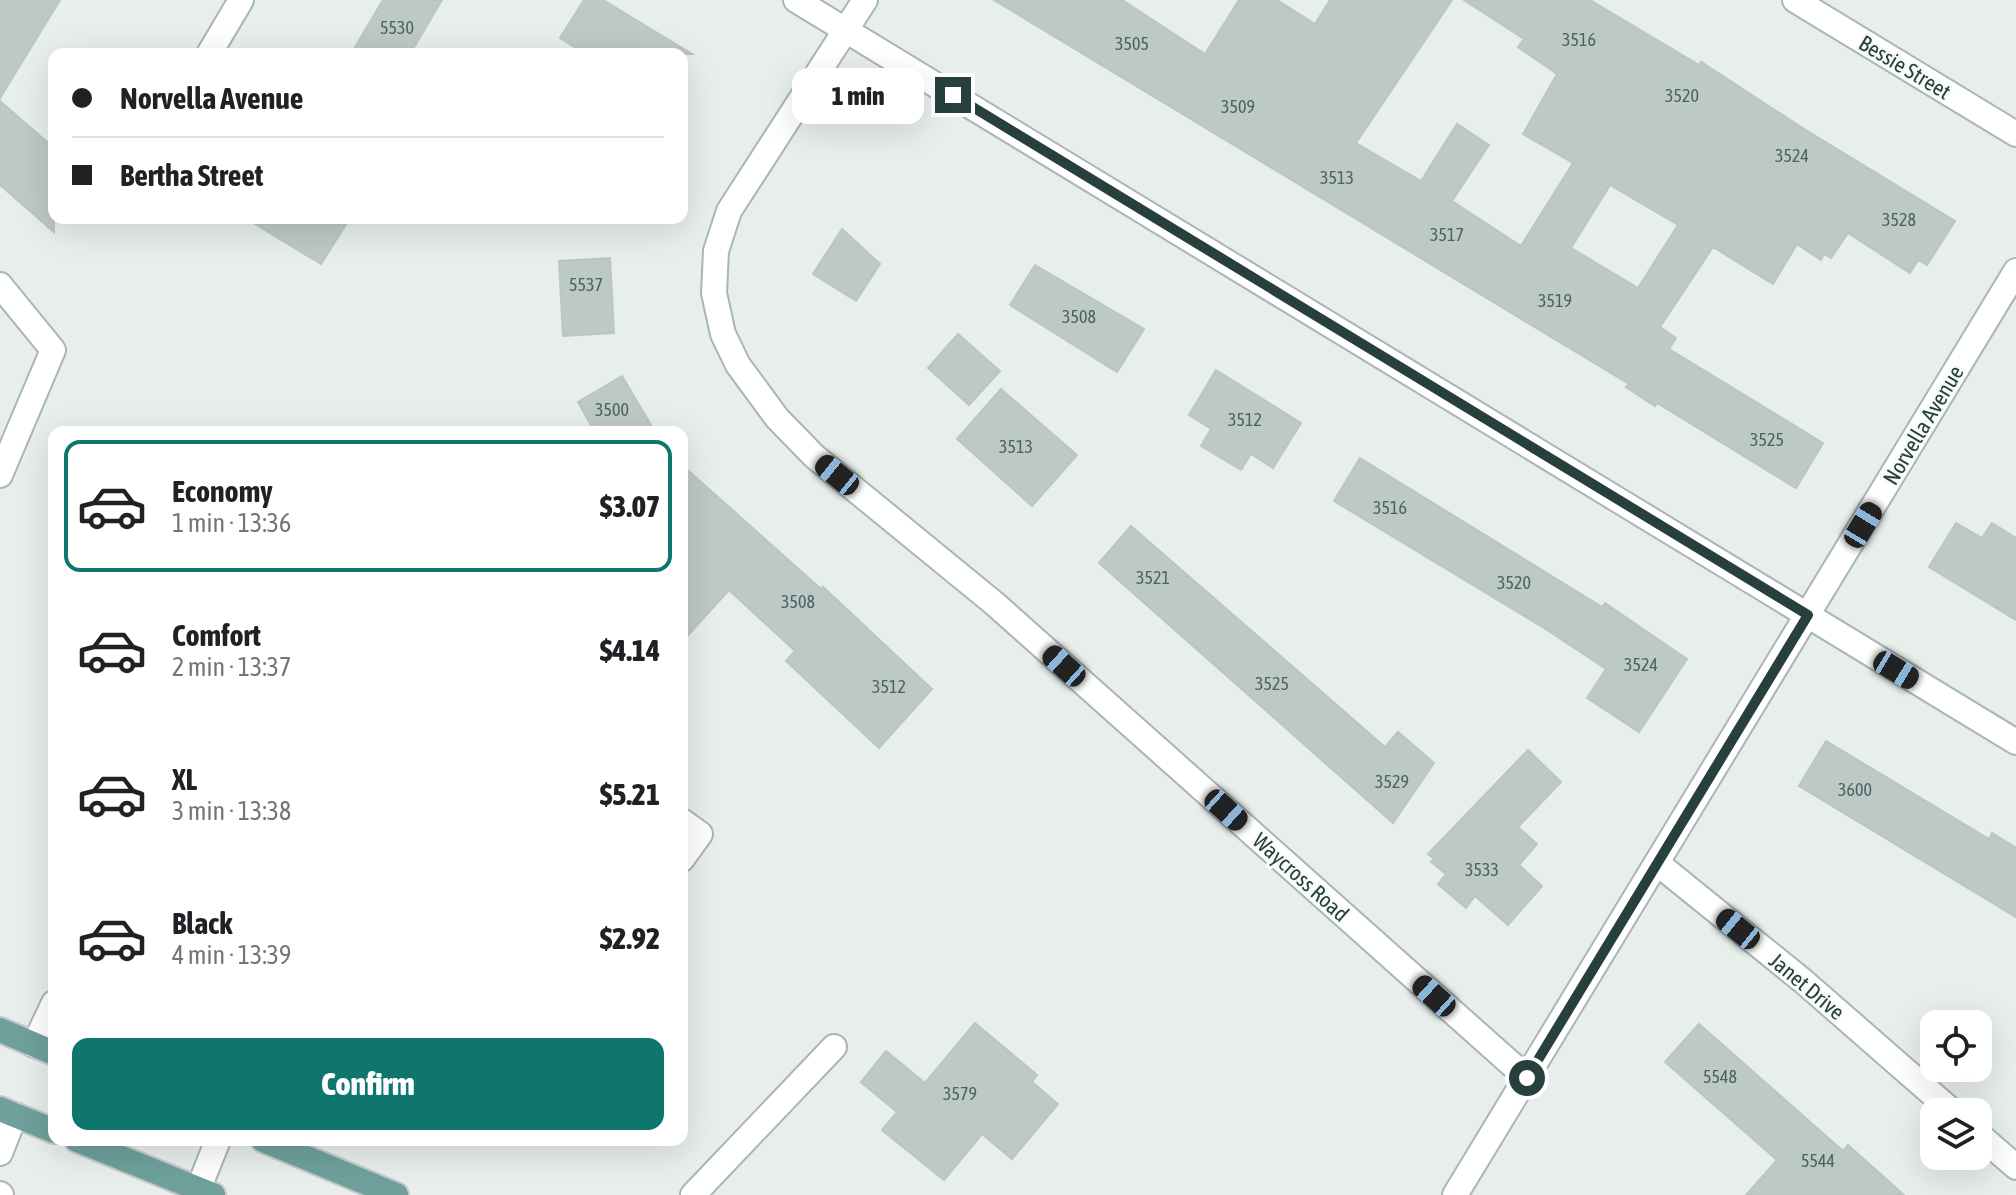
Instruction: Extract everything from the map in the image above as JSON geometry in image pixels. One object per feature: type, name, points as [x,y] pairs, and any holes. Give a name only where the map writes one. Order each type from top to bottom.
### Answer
[{"type":"main road","points":[[0,1030],[44,1049]]},
{"type":"main road","points":[[8,1112],[48,1129]]},
{"type":"main road","points":[[91,1146],[203,1193]]},
{"type":"main road","points":[[278,1146],[396,1195]]},
{"type":"street","points":[[213,48],[241,0]]},
{"type":"street","points":[[796,0],[2016,742]]},
{"type":"street","name":"Waycross Road","points":[[865,0],[729,211],[716,251],[714,293],[723,334],[738,365],[777,418],[814,456],[995,604],[1527,1078]]},
{"type":"street","name":"Bessie Street","points":[[1795,0],[2016,134]]},
{"type":"street","name":"Norvella Avenue","points":[[1455,1195],[2016,271]]},
{"type":"street","points":[[0,285],[53,350],[0,475]]},
{"type":"street","points":[[688,825],[700,834],[688,851]]},
{"type":"street","name":"Janet Drive","points":[[1657,863],[1803,981],[1937,1098]]},
{"type":"street","points":[[693,1195],[834,1047]]},
{"type":"street","points":[[0,1153],[8,1112]]},
{"type":"street","points":[[203,1193],[216,1146]]},
{"type":"street","points":[[1992,1146],[2016,1167]]},
{"type":"building","points":[[0,0],[60,0],[0,98]]},
{"type":"building","points":[[383,0],[442,0],[414,48],[355,48]]},
{"type":"building","points":[[584,0],[603,0],[682,48],[576,48],[560,38]]},
{"type":"building","points":[[994,0],[1122,0],[1205,54],[1239,0],[1277,0],[1315,24],[1330,0],[1452,0],[1356,143],[1421,181],[1457,124],[1489,145],[1452,201],[1521,246],[1573,163],[1523,134],[1557,74],[1518,47],[1524,39],[1464,0],[1590,0],[1699,65],[1701,62],[1955,221],[1927,265],[1918,260],[1910,273],[1848,233],[1831,258],[1824,254],[1821,260],[1797,244],[1773,284],[1713,247],[1660,327],[1676,338],[1669,349],[1823,443],[1796,488],[1657,403],[1655,406],[1626,387],[1629,384]],"holes":[[[1610,185],[1678,225],[1638,288],[1571,248]]]},
{"type":"building","points":[[0,101],[48,143],[48,224],[54,224],[54,232],[0,185]]},
{"type":"building","points":[[255,224],[346,224],[321,264]]},
{"type":"building","points":[[842,229],[880,264],[856,301],[813,274]]},
{"type":"building","points":[[610,258],[614,333],[563,336],[559,261]]},
{"type":"building","points":[[1035,265],[1144,329],[1117,372],[1010,305]]},
{"type":"building","points":[[958,334],[1000,371],[969,405],[928,368]]},
{"type":"building","points":[[1216,370],[1301,423],[1273,468],[1251,454],[1241,470],[1201,446],[1211,429],[1189,415]]},
{"type":"building","points":[[622,376],[651,426],[592,426],[578,402]]},
{"type":"building","points":[[1001,389],[1077,455],[1032,506],[957,439]]},
{"type":"building","points":[[1360,458],[1602,607],[1605,603],[1687,659],[1639,732],[1587,698],[1606,669],[1334,501]]},
{"type":"building","points":[[688,470],[821,589],[823,587],[932,689],[879,748],[786,661],[795,651],[729,590],[688,635]]},
{"type":"building","points":[[1956,523],[1982,538],[1992,523],[2016,538],[2016,620],[1929,567]]},
{"type":"building","points":[[1131,526],[1385,747],[1398,732],[1434,763],[1393,823],[1099,563]]},
{"type":"building","points":[[1826,741],[1989,839],[1992,833],[2016,848],[2016,917],[1799,786]]},
{"type":"building","points":[[1528,750],[1561,782],[1518,827],[1537,844],[1519,865],[1542,886],[1508,925],[1475,896],[1466,908],[1438,884],[1446,874],[1431,862],[1434,859],[1428,854]]},
{"type":"building","points":[[975,1023],[1037,1075],[1032,1082],[1058,1104],[1012,1159],[982,1134],[944,1180],[882,1130],[897,1112],[861,1082],[886,1051],[925,1083]]},
{"type":"building","points":[[1699,1024],[1843,1151],[1848,1145],[1904,1195],[1746,1195],[1777,1160],[1665,1062]]},
{"type":"route","points":[[953,95],[1808,615],[1527,1078]]}]
